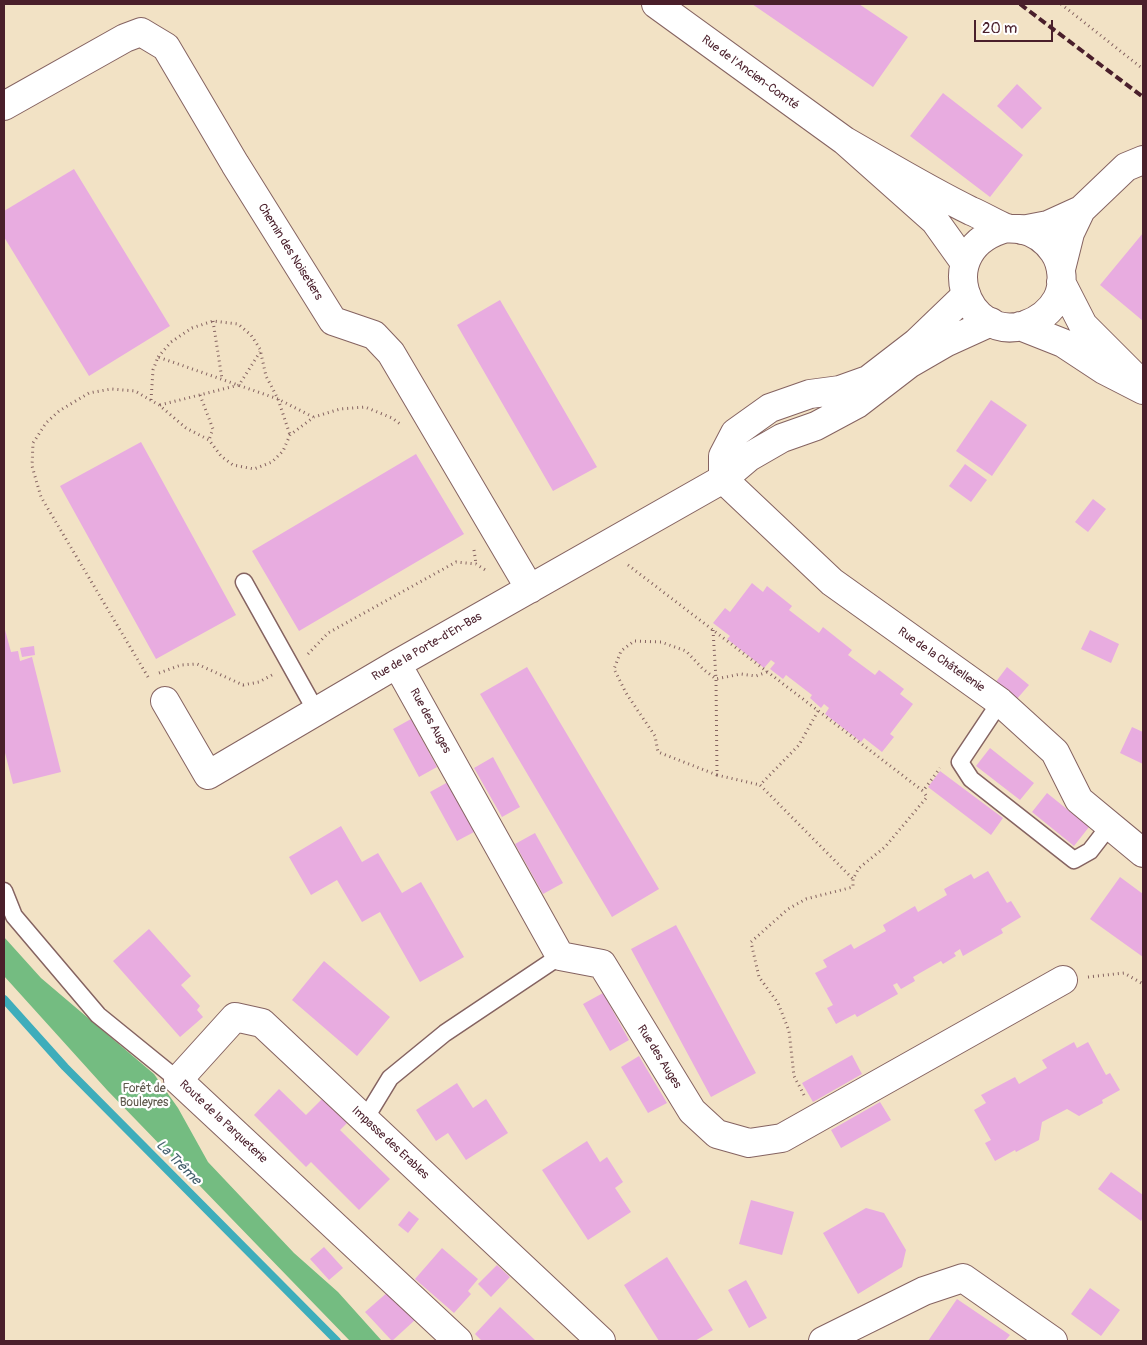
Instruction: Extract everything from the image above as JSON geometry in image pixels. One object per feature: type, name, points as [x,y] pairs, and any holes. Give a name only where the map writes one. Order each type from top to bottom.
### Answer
[{"type":"street","name":"Rue de l'Ancien-Comté","points":[[656,4],[845,141],[935,221],[965,263]]},
{"type":"street","name":"Chemin des Noisetiers","points":[[4,106],[125,38],[141,32],[166,48],[235,164],[333,321],[374,335],[391,353],[522,594]]},
{"type":"street","name":"Rue de l'Ancien-Comté","points":[[845,141],[950,200],[1015,229]]},
{"type":"street","points":[[1081,210],[1070,233],[1057,298],[1048,311],[1036,321],[1020,326],[1005,327],[980,316],[966,295],[963,279],[965,263],[971,250],[981,239],[993,232],[1048,224],[1081,210],[1126,167],[1143,160]]},
{"type":"street","points":[[1015,229],[1036,234],[1048,244],[1056,255],[1061,275],[1083,325],[1143,388]]},
{"type":"street","points":[[723,479],[724,456],[735,433],[770,408],[810,394],[840,390],[868,380],[916,343],[966,295]]},
{"type":"street","name":"Rue de la Porte-d'En-Bas","points":[[164,701],[208,775],[397,664],[587,558],[723,479],[749,457],[782,438],[816,426],[857,404],[909,364],[948,342],[991,322]]},
{"type":"street","points":[[1020,326],[1063,343],[1104,370],[1143,388]]},
{"type":"street","name":"Rue de la Châtellenie","points":[[723,479],[832,582],[1000,702],[1055,752],[1079,800],[1143,853]]},
{"type":"street","name":"Rue des Auges","points":[[397,664],[560,956],[602,964],[692,1111],[717,1134],[749,1143],[782,1138],[1063,980]]},
{"type":"street","name":"Impasse des Erables","points":[[178,1080],[235,1016],[262,1023],[600,1341]]},
{"type":"street","name":"Route de la Parqueterie","points":[[178,1080],[458,1341]]},
{"type":"street","points":[[823,1341],[924,1291],[963,1278],[1053,1341]]},
{"type":"lane","points":[[244,582],[316,711]]},
{"type":"lane","points":[[1000,702],[960,762],[971,779],[1074,860],[1090,851],[1110,826]]},
{"type":"lane","name":"Route de la Parqueterie","points":[[4,891],[14,916],[98,1015],[178,1080]]},
{"type":"lane","points":[[365,1119],[390,1078],[445,1033],[560,956]]},
{"type":"path","points":[[1062,4],[1143,69]]},
{"type":"path","points":[[213,321],[222,379]]},
{"type":"path","points":[[151,400],[153,370],[158,357],[171,342],[192,328],[213,321],[238,324],[251,335],[261,351],[266,376],[278,399],[290,435]]},
{"type":"path","points":[[159,405],[239,385],[261,351]]},
{"type":"path","points":[[158,357],[278,399],[314,417]]},
{"type":"path","points":[[164,701],[41,497],[32,466],[34,443],[46,423],[59,411],[90,393],[111,389],[135,391],[159,405],[186,428],[209,440],[221,456],[233,465],[254,470],[272,462],[283,450],[290,435],[314,417],[340,409],[365,407],[392,418],[404,427]]},
{"type":"path","points":[[200,395],[213,429],[209,440]]},
{"type":"path","points":[[473,544],[476,564]]},
{"type":"path","points":[[587,558],[628,564],[923,791],[927,797],[885,847],[859,868],[853,879],[853,887],[806,899],[788,909],[751,942],[759,977],[778,1003],[789,1031],[794,1076],[816,1118]]},
{"type":"path","points":[[148,677],[181,665],[196,664],[242,685],[259,682],[311,652],[328,633],[456,562],[476,564],[522,594]]},
{"type":"path","points":[[713,630],[716,679],[717,775]]},
{"type":"path","points":[[767,672],[756,676],[741,674],[716,679],[703,669],[686,650],[661,642],[634,641],[621,651],[614,669],[626,693],[655,736],[658,752],[717,775],[760,785],[853,879]]},
{"type":"path","points":[[760,785],[799,745],[818,711]]},
{"type":"path","points":[[923,791],[939,768],[960,762]]},
{"type":"path","points":[[1063,980],[1124,973],[1143,984]]},
{"type":"green space","name":"Forêt de Bouleyres","points":[[4,937],[41,978],[154,1074],[178,1108],[208,1162],[294,1253],[338,1292],[382,1341],[350,1341],[107,1090],[4,976]]},
{"type":"building","points":[[752,4],[859,4],[908,37],[873,87]]},
{"type":"building","points":[[1017,84],[1042,108],[1022,129],[997,106]]},
{"type":"building","points":[[943,93],[1023,155],[990,197],[910,136]]},
{"type":"building","points":[[74,169],[170,326],[89,376],[4,237],[4,211]]},
{"type":"building","points":[[1143,233],[1143,321],[1100,285]]},
{"type":"building","points":[[500,300],[597,467],[553,491],[457,325]]},
{"type":"building","points":[[991,400],[1027,425],[992,476],[956,451]]},
{"type":"building","points":[[141,442],[236,615],[156,659],[60,486]]},
{"type":"building","points":[[416,454],[464,534],[299,631],[252,551]]},
{"type":"building","points":[[965,464],[987,480],[971,502],[949,486]]},
{"type":"building","points":[[1093,499],[1106,509],[1088,532],[1075,522]]},
{"type":"building","points":[[752,583],[763,592],[767,586],[792,606],[789,610],[819,633],[823,627],[852,650],[848,655],[875,675],[879,670],[904,689],[900,694],[913,704],[890,734],[894,737],[882,752],[864,738],[861,742],[825,714],[829,708],[824,704],[821,708],[810,698],[812,695],[786,675],[783,679],[770,669],[775,663],[771,660],[764,668],[727,639],[730,636],[713,623],[725,608],[730,612]]},
{"type":"building","points":[[4,626],[11,652],[18,651],[20,661],[32,657],[61,772],[13,784],[4,749]]},
{"type":"building","points":[[1090,630],[1119,644],[1111,663],[1081,649]]},
{"type":"building","points":[[34,646],[35,655],[22,657],[20,648]]},
{"type":"building","points":[[527,667],[659,889],[612,917],[480,694]]},
{"type":"building","points":[[1007,667],[1029,685],[1016,700],[995,683]]},
{"type":"building","points":[[411,719],[437,767],[419,777],[393,729]]},
{"type":"building","points":[[1132,727],[1143,732],[1143,764],[1120,753]]},
{"type":"building","points":[[990,748],[1034,783],[1020,800],[976,766]]},
{"type":"building","points":[[493,757],[520,807],[502,817],[474,768]]},
{"type":"building","points":[[940,771],[1003,818],[991,835],[928,787]]},
{"type":"building","points":[[448,782],[476,831],[457,841],[430,792]]},
{"type":"building","points":[[1047,793],[1089,827],[1074,846],[1032,812]]},
{"type":"building","points":[[341,826],[362,862],[378,853],[402,893],[421,882],[464,957],[420,982],[380,912],[362,922],[337,880],[311,895],[289,857]]},
{"type":"building","points":[[535,833],[563,883],[543,894],[515,844]]},
{"type":"building","points":[[988,871],[1007,903],[1011,901],[1021,917],[1001,929],[1003,933],[963,956],[960,949],[954,953],[956,956],[943,964],[941,961],[913,977],[915,981],[901,989],[897,983],[893,985],[898,994],[857,1017],[855,1014],[836,1024],[827,1008],[833,1005],[815,973],[827,967],[823,960],[851,944],[854,949],[886,931],[883,925],[915,906],[918,912],[947,895],[944,889],[971,874],[974,879]]},
{"type":"building","points":[[1120,877],[1143,894],[1143,957],[1090,919]]},
{"type":"building","points":[[676,925],[756,1073],[711,1097],[631,949]]},
{"type":"building","points":[[149,929],[191,976],[181,985],[200,1006],[197,1010],[203,1017],[180,1037],[113,961]]},
{"type":"building","points":[[324,961],[390,1017],[357,1056],[292,1000]]},
{"type":"building","points":[[603,993],[629,1040],[610,1051],[583,1004]]},
{"type":"building","points":[[1074,1042],[1077,1048],[1088,1042],[1106,1075],[1110,1073],[1120,1090],[1102,1100],[1103,1103],[1079,1116],[1067,1109],[1042,1122],[1039,1140],[995,1161],[985,1143],[991,1140],[974,1110],[986,1103],[981,1095],[1015,1077],[1019,1084],[1047,1068],[1042,1060]]},
{"type":"building","points":[[852,1055],[862,1074],[813,1102],[802,1083]]},
{"type":"building","points":[[639,1056],[667,1103],[648,1113],[621,1067]]},
{"type":"building","points":[[457,1083],[473,1108],[486,1099],[508,1133],[466,1160],[448,1133],[436,1141],[416,1110]]},
{"type":"building","points":[[279,1089],[306,1115],[322,1099],[347,1123],[340,1130],[390,1179],[359,1210],[311,1162],[306,1167],[254,1115]]},
{"type":"building","points":[[880,1102],[891,1120],[841,1148],[831,1130]]},
{"type":"building","points":[[587,1141],[600,1162],[607,1157],[623,1182],[615,1188],[631,1212],[588,1240],[542,1170]]},
{"type":"building","points":[[1111,1172],[1143,1195],[1143,1217],[1141,1221],[1098,1189]]},
{"type":"building","points":[[751,1200],[794,1212],[782,1255],[739,1244]]},
{"type":"building","points":[[866,1208],[884,1213],[906,1250],[902,1267],[858,1294],[823,1233]]},
{"type":"building","points":[[409,1211],[419,1219],[408,1233],[398,1225]]},
{"type":"building","points":[[324,1247],[343,1268],[329,1280],[310,1259]]},
{"type":"building","points":[[442,1248],[478,1279],[468,1291],[471,1294],[454,1313],[415,1279]]},
{"type":"building","points":[[667,1257],[713,1330],[695,1341],[659,1341],[624,1285]]},
{"type":"building","points":[[497,1265],[510,1277],[491,1297],[478,1284]]},
{"type":"building","points":[[746,1280],[767,1318],[749,1328],[728,1290]]},
{"type":"building","points":[[1090,1288],[1120,1310],[1101,1336],[1071,1314]]},
{"type":"building","points":[[389,1291],[415,1320],[392,1341],[365,1312]]},
{"type":"building","points":[[957,1299],[1010,1335],[1005,1341],[928,1341]]},
{"type":"building","points":[[500,1307],[536,1341],[482,1341],[475,1334]]},
{"type":"waterway","name":"La Trême","points":[[4,999],[65,1067],[337,1341]]},
{"type":"railway","points":[[1020,4],[1143,97]]}]
